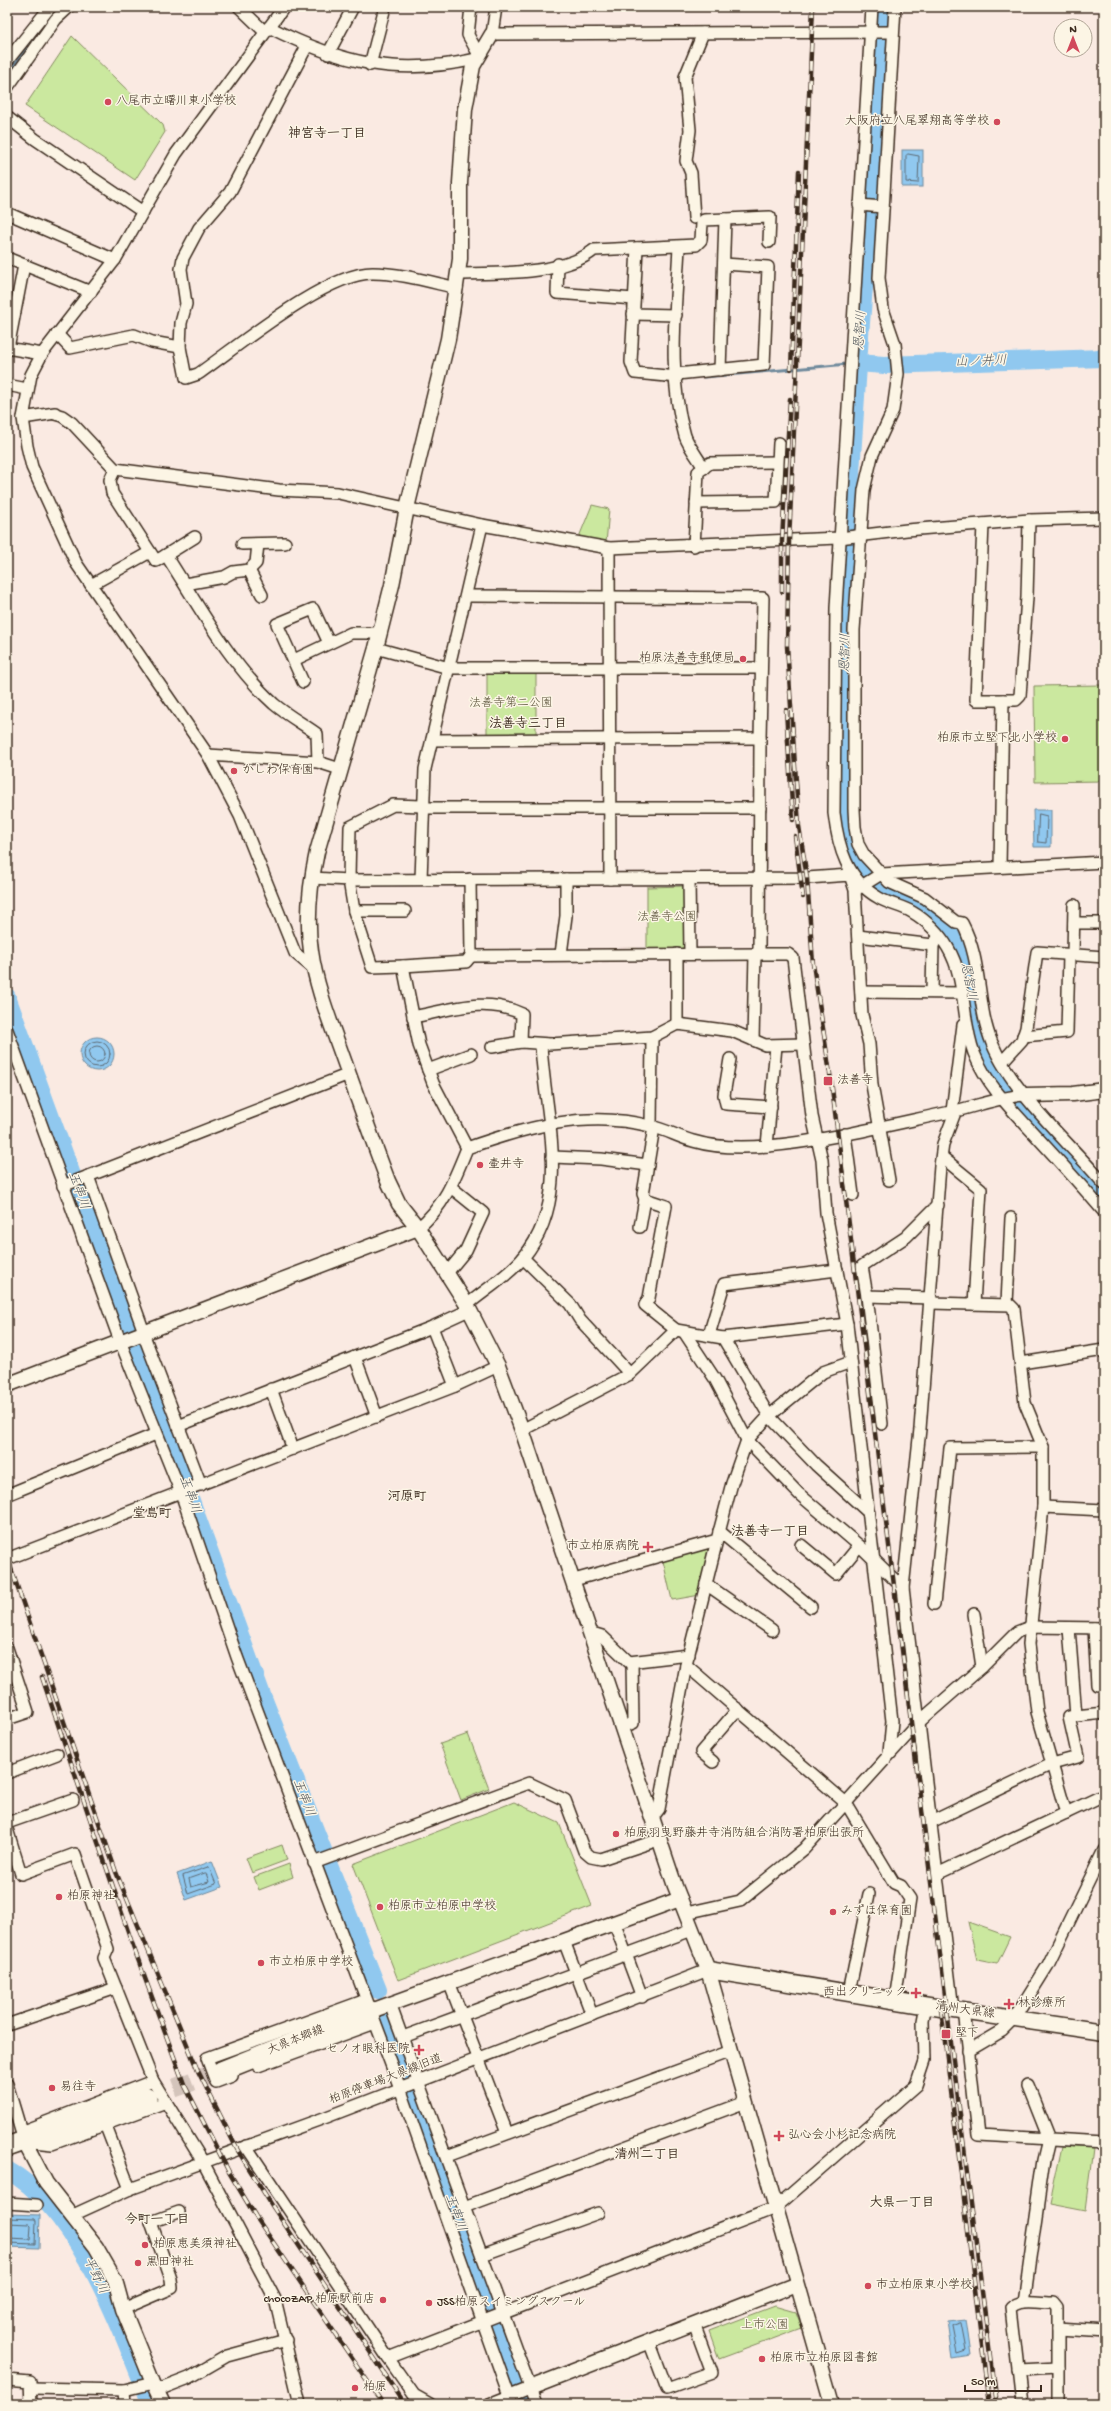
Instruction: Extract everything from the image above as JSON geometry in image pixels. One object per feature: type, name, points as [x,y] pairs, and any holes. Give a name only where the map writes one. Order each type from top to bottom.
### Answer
[{"type":"highway","name":"大県本郷線","points":[[221,2071],[371,2011]]},
{"type":"highway","points":[[18,2139],[150,2089]]},
{"type":"main road","name":"清州大県線","points":[[708,1970],[1104,2032]]},
{"type":"street","points":[[7,61],[50,7]]},
{"type":"street","points":[[7,88],[56,19],[69,7]]},
{"type":"street","points":[[239,7],[267,29],[328,54],[370,65],[385,67],[419,66],[458,63],[478,57]]},
{"type":"street","points":[[284,7],[176,154],[115,260],[42,354],[31,375],[27,389],[23,418],[26,446],[32,467],[76,563],[208,755],[240,816],[295,953],[314,969]]},
{"type":"street","points":[[328,54],[353,7]]},
{"type":"street","points":[[370,65],[385,7]]},
{"type":"street","points":[[471,7],[468,35],[478,57]]},
{"type":"street","points":[[496,7],[492,34],[478,57],[465,109],[460,183],[457,288],[448,339],[407,508],[392,585],[380,633],[340,769],[312,878],[309,911],[310,949],[314,969],[349,1074],[388,1181],[399,1204],[418,1228],[468,1307],[498,1366],[522,1430],[624,1727],[680,1899],[708,1970],[832,2404]]},
{"type":"street","points":[[872,7],[862,205],[835,627],[834,813],[838,844],[849,871],[861,886],[878,898],[912,912],[939,935],[955,962],[963,992],[964,1015],[954,1111],[943,1144],[920,1429],[903,1588],[937,1874],[959,2010],[968,2051],[978,2135],[1104,2142]]},
{"type":"street","points":[[895,7],[892,32],[880,263],[881,300],[895,344],[898,387],[893,410],[868,468],[859,535],[854,630],[854,809],[858,844],[889,882],[925,898],[956,922],[962,924],[971,939],[970,947],[978,965],[987,1028],[992,1044],[1024,1095],[1104,1184]]},
{"type":"street","points":[[492,34],[892,32]]},
{"type":"street","points":[[694,218],[691,173],[686,161],[690,130],[685,77],[703,33]]},
{"type":"street","points":[[307,46],[230,192],[199,228],[183,258],[181,269],[186,304],[181,323],[180,347],[186,378],[198,374],[323,288],[372,273],[429,281],[457,288]]},
{"type":"street","points":[[7,117],[35,139],[143,212]]},
{"type":"street","points":[[862,205],[882,207]]},
{"type":"street","points":[[7,213],[115,260]]},
{"type":"street","points":[[458,274],[525,273],[585,258],[594,250],[696,245],[701,240],[702,223],[704,220],[770,217],[769,242]]},
{"type":"street","points":[[720,370],[725,219]]},
{"type":"street","points":[[679,247],[675,348],[677,375],[686,437],[704,468]]},
{"type":"street","points":[[637,248],[631,362],[635,374],[677,375],[764,365],[768,267],[724,264]]},
{"type":"street","points":[[7,258],[91,292]]},
{"type":"street","points":[[558,264],[557,293],[634,299]]},
{"type":"street","points":[[24,265],[8,348],[42,354]]},
{"type":"street","points":[[633,314],[676,315]]},
{"type":"street","points":[[57,334],[70,348],[134,335],[152,342],[180,347]]},
{"type":"street","points":[[7,385],[27,389]]},
{"type":"street","points":[[23,418],[55,414],[62,416],[72,424],[115,469],[279,490],[338,493],[482,525],[609,548],[694,546],[840,538],[1029,520],[1104,518]]},
{"type":"street","points":[[696,503],[776,502],[779,443]]},
{"type":"street","points":[[694,546],[698,472],[710,463],[777,462]]},
{"type":"street","points":[[115,469],[110,480],[112,492],[156,561],[195,537]]},
{"type":"street","points":[[983,524],[976,700],[1016,700],[1020,696],[1027,597],[1029,520]]},
{"type":"street","points":[[421,879],[422,807],[425,769],[467,596],[482,525]]},
{"type":"street","points":[[242,544],[286,543]]},
{"type":"street","points":[[185,584],[224,577],[233,572],[249,570],[256,563],[258,544]]},
{"type":"street","points":[[609,548],[608,809],[610,879]]},
{"type":"street","points":[[91,585],[150,552]]},
{"type":"street","points":[[166,556],[235,662],[275,704],[317,734],[318,762]]},
{"type":"street","points":[[249,570],[262,595]]},
{"type":"street","points":[[467,596],[763,598],[759,878],[753,1040]]},
{"type":"street","points":[[303,682],[277,624],[313,609],[329,643]]},
{"type":"street","points":[[294,660],[351,633],[380,633]]},
{"type":"street","points":[[376,648],[450,668],[761,668]]},
{"type":"street","points":[[1000,867],[1003,700]]},
{"type":"street","points":[[432,740],[760,738]]},
{"type":"street","points":[[208,755],[318,762],[340,769]]},
{"type":"street","points":[[470,879],[471,956],[466,962],[372,967],[354,911],[349,880],[350,827],[392,806],[608,809],[760,808]]},
{"type":"street","points":[[861,886],[882,874],[1104,862]]},
{"type":"street","points":[[312,878],[349,880],[689,879],[759,878],[849,871]]},
{"type":"street","points":[[561,954],[566,916],[566,879]]},
{"type":"street","points":[[689,879],[690,954]]},
{"type":"street","points":[[861,886],[858,936],[861,992],[878,1127],[889,1180]]},
{"type":"street","points":[[1023,1036],[1068,1032],[1074,905]]},
{"type":"street","points":[[354,911],[405,911]]},
{"type":"street","points":[[1074,923],[1104,923]]},
{"type":"street","points":[[932,992],[933,945],[939,935]]},
{"type":"street","points":[[858,936],[933,945]]},
{"type":"street","points":[[1002,1062],[1023,1036],[1037,952],[1104,957]]},
{"type":"street","points":[[471,956],[561,954],[788,954],[793,958],[803,1044],[817,1140],[822,1160],[826,1213],[847,1324],[892,1721],[889,1753]]},
{"type":"street","points":[[677,954],[677,1024]]},
{"type":"street","points":[[403,966],[419,1045],[428,1070],[454,1127],[467,1148]]},
{"type":"street","points":[[861,992],[963,992]]},
{"type":"street","points":[[413,1017],[475,1005],[497,1004],[522,1014],[521,1042]]},
{"type":"street","points":[[964,1015],[974,1053],[1005,1099],[1104,1212]]},
{"type":"street","points":[[492,1047],[521,1042],[541,1044],[652,1037],[677,1024],[732,1031],[765,1045],[776,1046],[803,1044]]},
{"type":"street","points":[[7,1030],[66,1185],[178,1426],[190,1489],[237,1657],[371,2011],[447,2156],[482,2255],[492,2316],[518,2394]]},
{"type":"street","points":[[640,1227],[645,1199],[643,1189],[648,1165],[652,1126],[652,1037]]},
{"type":"street","points":[[178,1426],[432,1327],[468,1307],[523,1258],[540,1230],[550,1202],[552,1158],[551,1124],[544,1088],[541,1044]]},
{"type":"street","points":[[767,1146],[776,1046]]},
{"type":"street","points":[[428,1070],[471,1054]]},
{"type":"street","points":[[730,1059],[724,1095],[726,1104],[771,1107]]},
{"type":"street","points":[[66,1185],[349,1074]]},
{"type":"street","points":[[7,1385],[418,1228],[428,1220],[452,1188],[467,1148],[514,1131],[583,1119],[606,1119],[652,1126],[692,1141],[745,1148],[817,1140],[1024,1095],[1073,1094],[1104,1090]]},
{"type":"street","points":[[845,1134],[852,1195]]},
{"type":"street","points":[[942,1157],[981,1189],[974,1304]]},
{"type":"street","points":[[552,1158],[600,1159],[648,1165]]},
{"type":"street","points":[[86,1177],[136,1336],[156,1434],[190,1489]]},
{"type":"street","points":[[447,1273],[466,1250],[483,1213],[452,1188]]},
{"type":"street","points":[[645,1199],[666,1206],[649,1298],[645,1305],[680,1331],[715,1379],[747,1440],[799,1494],[859,1546],[903,1588]]},
{"type":"street","points":[[882,1424],[862,1266],[906,1237],[938,1205]]},
{"type":"street","points":[[1007,1304],[1011,1218]]},
{"type":"street","points":[[523,1258],[570,1304],[580,1320],[630,1374]]},
{"type":"street","points":[[709,1335],[724,1284],[838,1270]]},
{"type":"street","points":[[867,1296],[974,1304],[1007,1304],[1014,1309],[1025,1403],[1043,1447],[1043,1507],[1029,1644],[1037,1712],[1066,1813]]},
{"type":"street","points":[[522,1430],[630,1374],[680,1331],[723,1338],[847,1324]]},
{"type":"street","points":[[432,1327],[455,1386]]},
{"type":"street","points":[[723,1338],[769,1416],[816,1465],[868,1513]]},
{"type":"street","points":[[1020,1363],[1104,1350]]},
{"type":"street","points":[[355,1357],[376,1417]]},
{"type":"street","points":[[653,1817],[659,1809],[688,1660],[706,1584],[732,1483],[747,1440],[769,1416],[823,1372],[851,1362]]},
{"type":"street","points":[[7,1559],[455,1386],[498,1366]]},
{"type":"street","points":[[271,1390],[293,1449]]},
{"type":"street","points":[[9,1494],[156,1434]]},
{"type":"street","points":[[934,1604],[950,1448],[1043,1447]]},
{"type":"street","points":[[1043,1507],[1104,1510]]},
{"type":"street","points":[[574,1580],[718,1536]]},
{"type":"street","points":[[718,1536],[811,1607]]},
{"type":"street","points":[[801,1544],[836,1574],[859,1546]]},
{"type":"street","points":[[706,1584],[772,1630]]},
{"type":"street","points":[[974,1614],[982,1667]]},
{"type":"street","points":[[686,1913],[740,1901],[804,1849],[889,1753],[920,1722],[982,1667],[1016,1632],[1030,1627],[1099,1628],[1097,1685]]},
{"type":"street","points":[[1069,1628],[1076,1716]]},
{"type":"street","points":[[592,1633],[602,1636],[628,1662],[688,1660],[738,1709],[846,1803],[894,1883],[901,1886],[910,1899],[894,2000]]},
{"type":"street","points":[[7,1648],[28,1712],[7,1719]]},
{"type":"street","points":[[624,1727],[632,1723],[632,1662]]},
{"type":"street","points":[[7,1684],[18,1680]]},
{"type":"street","points":[[713,1762],[701,1752],[738,1709]]},
{"type":"street","points":[[931,1822],[1052,1764],[1078,1757],[1069,1717],[1104,1713]]},
{"type":"street","points":[[7,1773],[57,1754]]},
{"type":"street","points":[[314,1862],[529,1783],[565,1800],[584,1851],[591,1858],[600,1858],[660,1840]]},
{"type":"street","points":[[937,1874],[1104,1795]]},
{"type":"street","points":[[7,1823],[73,1800]]},
{"type":"street","points":[[7,1829],[21,1874],[75,1854],[108,1949],[104,1958],[116,1988],[150,2089],[166,2102],[203,2162],[275,2299],[286,2340],[300,2404]]},
{"type":"street","points":[[968,2051],[1002,2031],[1015,2018],[1048,1965],[1103,1853]]},
{"type":"street","points":[[849,1992],[869,1894]]},
{"type":"street","points":[[371,2011],[216,2082],[207,2058],[371,2011],[680,1899]]},
{"type":"street","points":[[614,1922],[642,1997]]},
{"type":"street","points":[[403,2037],[692,1930]]},
{"type":"street","points":[[564,1941],[592,2015]]},
{"type":"street","name":"柏原停車場大県線旧道","points":[[73,2215],[88,2206],[130,2189],[642,1997],[708,1970]]},
{"type":"street","points":[[450,1982],[507,2133]]},
{"type":"street","points":[[7,2025],[116,1988]]},
{"type":"street","points":[[390,2004],[403,2037],[409,2084],[492,2316],[518,2394],[536,2404]]},
{"type":"street","points":[[388,2358],[492,2316],[775,2208],[916,2085],[924,2061],[922,2022],[926,2005]]},
{"type":"street","points":[[447,2156],[731,2051]]},
{"type":"street","points":[[7,2084],[18,2139],[46,2183],[73,2215],[96,2247],[114,2280],[149,2386],[164,2404]]},
{"type":"street","points":[[1024,2301],[1044,2160],[1049,2139],[1028,2086]]},
{"type":"street","points":[[18,2139],[73,2110],[150,2089]]},
{"type":"street","points":[[18,2139],[52,2144],[166,2102]]},
{"type":"street","points":[[464,2207],[746,2102]]},
{"type":"street","points":[[105,2124],[130,2189]]},
{"type":"street","points":[[246,2146],[414,2395],[430,2404]]},
{"type":"street","points":[[7,2203],[37,2205]]},
{"type":"street","points":[[123,2309],[172,2288],[169,2273],[151,2222],[179,2212]]},
{"type":"street","points":[[482,2255],[598,2212]]},
{"type":"street","points":[[489,2404],[518,2394],[649,2341],[797,2284]]},
{"type":"street","points":[[1022,2404],[1011,2307],[1015,2303],[1024,2301],[1054,2302],[1058,2307],[1058,2404]]},
{"type":"street","points":[[649,2341],[667,2389],[712,2373],[694,2324]]},
{"type":"street","points":[[1058,2328],[1104,2331]]},
{"type":"street","points":[[32,2388],[124,2390],[149,2386],[189,2378],[227,2356],[286,2340]]},
{"type":"street","points":[[1018,2371],[1058,2369]]},
{"type":"street","points":[[7,2380],[30,2382],[32,2388],[31,2404]]},
{"type":"street","points":[[124,2390],[125,2404]]},
{"type":"green space","points":[[72,36],[163,125],[165,132],[135,180],[25,106]]},
{"type":"green space","points":[[592,505],[609,509],[606,544],[579,537]]},
{"type":"green space","name":"法善寺第二公園","points":[[487,673],[536,673],[536,734],[487,735]]},
{"type":"green space","points":[[1104,685],[1104,781],[1035,782],[1034,686]]},
{"type":"green space","name":"法善寺公園","points":[[686,886],[686,949],[647,950],[647,887]]},
{"type":"green space","points":[[713,1547],[700,1595],[672,1600],[663,1561]]},
{"type":"green space","points":[[468,1734],[489,1789],[461,1800],[440,1744]]},
{"type":"green space","points":[[514,1802],[559,1823],[592,1906],[398,1980],[353,1864]]},
{"type":"green space","points":[[282,1845],[287,1860],[252,1873],[246,1858]]},
{"type":"green space","points":[[289,1864],[293,1877],[259,1890],[254,1877]]},
{"type":"green space","points":[[968,1922],[1010,1937],[997,1964],[977,1960]]},
{"type":"green space","points":[[1061,2146],[1093,2148],[1085,2211],[1049,2204]]},
{"type":"green space","name":"上市公園","points":[[775,2306],[796,2312],[802,2328],[719,2359],[709,2331]]},
{"type":"water","points":[[902,150],[923,150],[923,187],[902,187]]},
{"type":"water","points":[[1033,810],[1051,810],[1051,847],[1034,847]]},
{"type":"water","points":[[94,1037],[100,1037],[104,1038],[111,1044],[114,1054],[113,1061],[107,1068],[100,1071],[94,1071],[90,1070],[83,1064],[80,1057],[80,1051],[81,1047],[87,1040]]},
{"type":"water","points":[[212,1861],[222,1887],[186,1900],[177,1874]]},
{"type":"water","points":[[7,2214],[40,2215],[39,2248],[7,2247]]},
{"type":"water","points":[[966,2320],[971,2355],[952,2358],[947,2322]]},
{"type":"waterway","name":"玉串川","points":[[7,75],[37,32],[60,7]]},
{"type":"waterway","name":"恩智川","points":[[883,7],[872,190],[860,335],[847,534],[845,817],[848,842],[854,861],[867,876],[889,893],[915,903],[938,919],[955,939],[965,960],[979,1039],[992,1068],[1104,1201]]},
{"type":"waterway","name":"山ノ井川","points":[[858,363],[884,365],[1104,358]]},
{"type":"waterway","points":[[704,377],[848,364]]},
{"type":"waterway","name":"玉串川","points":[[7,997],[262,1695],[378,1990]]},
{"type":"waterway","name":"玉串川","points":[[389,2020],[408,2071],[413,2097],[526,2404]]},
{"type":"waterway","name":"平野川","points":[[7,2170],[33,2189],[56,2213],[77,2242],[112,2308],[151,2404]]},
{"type":"tunnel","points":[[147,2098],[221,2071]]},
{"type":"railway","points":[[813,7],[789,541],[787,646],[799,826],[807,878],[813,964],[831,1080],[996,2404]]},
{"type":"railway","points":[[791,369],[799,171]]},
{"type":"railway","points":[[782,592],[782,541],[790,399]]},
{"type":"railway","points":[[786,710],[793,820]]},
{"type":"railway","points":[[795,836],[803,897]]},
{"type":"railway","points":[[7,1557],[116,1872],[198,2071],[237,2149],[273,2207],[405,2404]]},
{"type":"railway","points":[[42,1677],[132,1943],[184,2084],[229,2172],[256,2217],[383,2404]]},
{"type":"railway","points":[[941,2009],[989,2404]]},
{"type":"place","name":"八尾市立曙川東小学校","points":[[108,102]]},
{"type":"place","name":"大阪府立八尾翠翔高等学校","points":[[997,122]]},
{"type":"place","name":"柏原法善寺郵便局","points":[[743,659]]},
{"type":"place","name":"柏原市立堅下北小学校","points":[[1065,739]]},
{"type":"place","name":"かしわ保育園","points":[[234,771]]},
{"type":"place","name":"法善寺","points":[[828,1081]]},
{"type":"place","name":"壷井寺","points":[[480,1165]]},
{"type":"place","name":"市立柏原病院","points":[[648,1547]]},
{"type":"place","name":"柏原羽曳野藤井寺消防組合消防署柏原出張所","points":[[616,1834]]},
{"type":"place","name":"柏原神社","points":[[59,1897]]},
{"type":"place","name":"柏原市立柏原中学校","points":[[380,1907]]},
{"type":"place","name":"みずほ保育園","points":[[833,1912]]},
{"type":"place","name":"市立柏原中学校","points":[[261,1963]]},
{"type":"place","name":"西出クリニック","points":[[916,1993]]},
{"type":"place","name":"林診療所","points":[[1009,2004]]},
{"type":"place","name":"堅下","points":[[946,2034]]},
{"type":"place","name":"セノオ眼科医院","points":[[419,2050]]},
{"type":"place","name":"易往寺","points":[[52,2088]]},
{"type":"place","name":"弘心会小杉記念病院","points":[[779,2136]]},
{"type":"place","name":"柏原恵美須神社","points":[[145,2245]]},
{"type":"place","name":"黒田神社","points":[[138,2263]]},
{"type":"place","name":"市立柏原東小学校","points":[[868,2286]]},
{"type":"place","name":"chocoZAP 柏原駅前店","points":[[383,2300]]},
{"type":"place","name":"JSS柏原スイミングスクール","points":[[429,2303]]},
{"type":"place","name":"柏原市立柏原図書館","points":[[762,2359]]},
{"type":"place","name":"柏原","points":[[355,2388]]},
{"type":"district","name":"神宮寺一丁目","points":[[327,134]]},
{"type":"district","name":"法善寺三丁目","points":[[528,724]]},
{"type":"district","name":"河原町","points":[[407,1497]]},
{"type":"district","name":"堂島町","points":[[152,1514]]},
{"type":"district","name":"法善寺一丁目","points":[[770,1532]]},
{"type":"district","name":"清州二丁目","points":[[647,2155]]},
{"type":"district","name":"大県一丁目","points":[[902,2203]]},
{"type":"district","name":"今町一丁目","points":[[157,2220]]}]
